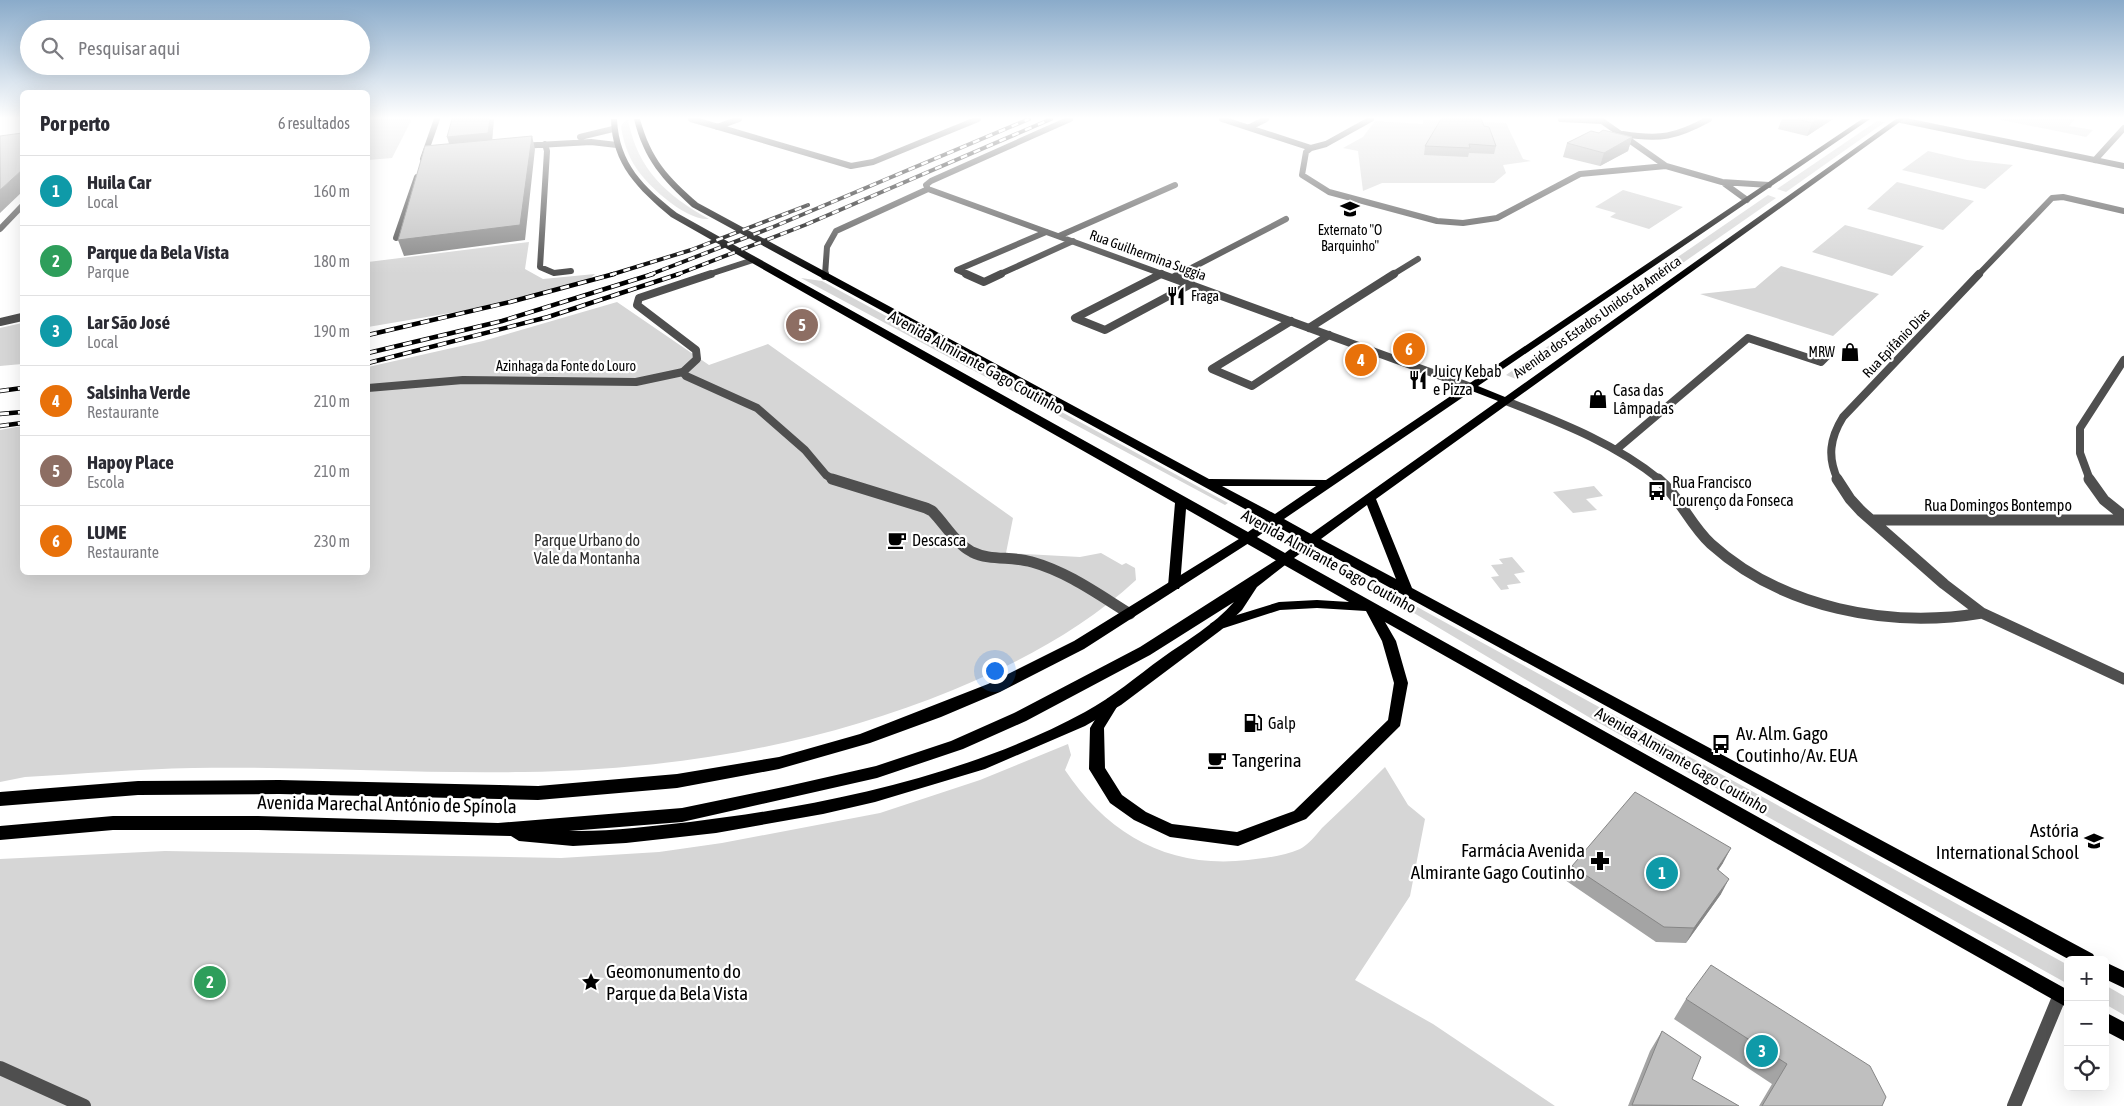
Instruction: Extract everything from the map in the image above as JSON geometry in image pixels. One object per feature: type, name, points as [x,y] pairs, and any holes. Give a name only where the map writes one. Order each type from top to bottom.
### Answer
[{"type":"highway","name":"Avenida Marechal António de Spínola","points":[[0,798],[138,788],[279,787],[538,793],[677,781],[779,763],[864,739],[935,713],[994,688],[1045,663],[1130,614],[1247,538]]},
{"type":"highway","name":"Avenida Marechal António de Spínola","points":[[0,832],[113,823],[258,823],[498,830],[682,815],[788,793],[877,772],[956,745],[1062,697],[1152,647],[1251,584],[1284,559]]},
{"type":"highway","points":[[498,830],[556,838],[612,837],[725,826],[861,801],[992,761],[1081,722],[1113,702],[1216,626],[1248,593],[1251,584]]},
{"type":"main road","name":"Avenida Almirante Gago Coutinho","points":[[629,171],[633,178],[674,215],[2064,998]]},
{"type":"main road","name":"Avenida Almirante Gago Coutinho","points":[[658,171],[694,205],[2080,956]]},
{"type":"main road","name":"Avenida dos Estados Unidos da América","points":[[1247,538],[1791,171]]},
{"type":"main road","name":"Avenida dos Estados Unidos da América","points":[[1284,559],[1830,171]]},
{"type":"main road","points":[[730,247],[755,238]]},
{"type":"main road","points":[[749,257],[786,255]]},
{"type":"main road","points":[[1471,387],[1506,401]]},
{"type":"main road","points":[[1206,482],[1330,483]]},
{"type":"main road","points":[[1370,498],[1407,591]]},
{"type":"main road","points":[[1174,586],[1181,501]]},
{"type":"main road","points":[[1113,702],[1097,728],[1097,769],[1116,798],[1140,816],[1170,830],[1238,839],[1300,815],[1395,722],[1401,683],[1388,641],[1370,607],[1317,604],[1280,606],[1216,626]]},
{"type":"main road","points":[[2109,972],[2124,980]]},
{"type":"main road","points":[[2109,1023],[2124,1032]]},
{"type":"street","points":[[546,171],[540,267],[554,273],[571,270]]},
{"type":"street","points":[[825,276],[824,252],[829,240],[836,231],[928,189],[926,185],[931,181],[954,171]]},
{"type":"street","points":[[1303,171],[1302,175],[1329,192],[1437,221],[1462,223],[1497,218],[1580,174],[1616,171]]},
{"type":"street","points":[[1682,171],[1722,182],[1770,185]]},
{"type":"street","points":[[396,238],[418,173]]},
{"type":"street","points":[[1722,182],[1747,200]]},
{"type":"street","points":[[1059,236],[1175,184]]},
{"type":"street","name":"Rua Guilhermina Suggia","points":[[928,189],[1471,387]]},
{"type":"street","name":"Rua Epifânio Dias","points":[[2124,211],[2063,197],[2052,198],[1836,425],[1829,446],[1833,469],[1848,496],[1860,512],[1873,520],[1944,584],[1982,613],[2124,679]]},
{"type":"street","points":[[0,229],[20,208]]},
{"type":"street","points":[[1173,278],[1286,219]]},
{"type":"street","points":[[1046,232],[957,270],[984,282],[1073,241]]},
{"type":"street","points":[[749,257],[639,298],[637,306],[696,350],[698,356],[696,362],[683,372],[696,380],[757,408],[805,450],[826,475],[837,482],[931,510],[960,544],[970,551],[982,556],[1030,561],[1076,582],[1130,614]]},
{"type":"street","points":[[1309,328],[1418,259]]},
{"type":"street","points":[[1161,274],[1075,318],[1105,330],[1191,284]]},
{"type":"street","points":[[0,322],[20,318]]},
{"type":"street","points":[[1291,321],[1212,370],[1252,386],[1329,335]]},
{"type":"street","points":[[1617,449],[1748,338],[1821,362],[1832,352]]},
{"type":"street","points":[[2124,360],[2080,428],[2078,440],[2083,466],[2092,481],[2124,516]]},
{"type":"street","name":"Azinhaga da Fonte do Louro","points":[[370,388],[463,380],[636,382],[683,372]]},
{"type":"street","points":[[1506,401],[1589,435],[1617,449],[1653,474],[1671,490],[1708,541],[1746,570],[1774,585],[1802,597],[1836,607],[1876,614],[1942,619],[1982,613]]},
{"type":"street","name":"Rua Domingos Bontempo","points":[[1873,520],[2124,520]]},
{"type":"street","points":[[2014,1106],[2064,998]]},
{"type":"street","points":[[0,1068],[84,1106]]},
{"type":"green space","points":[[638,171],[650,171],[667,190],[709,219],[699,218],[677,207],[656,190]]},
{"type":"green space","points":[[1360,171],[1505,171],[1506,173],[1494,183],[1382,183],[1363,191]]},
{"type":"green space","points":[[1804,171],[1816,171],[1786,192],[1777,189]]},
{"type":"green space","points":[[1905,171],[2006,171],[1985,189]]},
{"type":"green space","points":[[1897,182],[1974,201],[1943,230],[1867,209]]},
{"type":"green space","points":[[1623,190],[1683,207],[1649,229],[1610,217],[1616,213],[1595,207]]},
{"type":"green space","points":[[1768,195],[1776,198],[1516,379],[1506,375]]},
{"type":"green space","points":[[1845,225],[1924,246],[1892,276],[1812,252]]},
{"type":"green space","points":[[529,242],[525,269],[543,279],[595,274],[587,281],[462,311],[370,327],[370,262]]},
{"type":"green space","points":[[1781,266],[1879,294],[1833,336],[1700,294],[1755,288]]},
{"type":"green space","points":[[801,278],[822,281],[1228,503],[1225,505]]},
{"type":"green space","name":"Parque Urbano do Vale da Montanha","points":[[617,302],[709,365],[768,344],[1013,518],[1006,553],[1080,557],[1101,553],[1122,565],[1126,563],[1135,568],[1136,580],[1095,614],[1050,643],[1002,668],[953,690],[902,710],[849,726],[796,740],[742,751],[688,760],[578,770],[440,772],[193,768],[25,777],[0,782],[0,430],[20,426],[20,575],[370,575],[370,367],[483,341]]},
{"type":"green space","points":[[20,323],[20,364],[0,366],[0,328]]},
{"type":"green space","points":[[1594,486],[1603,496],[1586,499],[1597,510],[1573,513],[1553,492]]},
{"type":"green space","points":[[1512,557],[1525,572],[1514,574],[1521,583],[1507,585],[1509,589],[1501,590],[1491,577],[1499,576],[1491,565],[1503,564],[1499,559]]},
{"type":"green space","points":[[1339,564],[2064,963],[2064,982],[1592,719],[1335,566]]},
{"type":"green space","name":"Geomonumento do Parque da Bela Vista","points":[[1068,744],[1071,755],[1065,770],[1082,793],[1101,813],[1121,829],[1143,843],[1167,853],[1192,859],[1219,861],[1248,860],[1300,849],[1385,767],[1408,805],[1425,819],[1410,896],[1355,980],[1433,1024],[1555,1106],[0,1106],[0,859],[165,851],[561,858],[659,852],[722,843],[880,813],[980,780]]},
{"type":"green space","points":[[2109,987],[2124,996],[2124,1015],[2109,1006]]},
{"type":"building","points":[[0,171],[20,171],[20,172],[0,190]]},
{"type":"building","points":[[418,171],[527,171],[520,225],[398,240]]},
{"type":"building","points":[[1635,792],[1731,848],[1717,869],[1729,879],[1694,928],[1664,927],[1572,866]]},
{"type":"building","points":[[1711,965],[1870,1066],[1886,1097],[1882,1106],[1762,1106],[1787,1064],[1686,999]]},
{"type":"building","points":[[1662,1031],[1701,1057],[1692,1079],[1739,1106],[1632,1105]]},
{"type":"railway","points":[[649,275],[773,227],[907,171]]},
{"type":"railway","points":[[676,275],[805,225],[931,171]]},
{"type":"railway","points":[[610,275],[691,250],[808,205]]},
{"type":"railway","points":[[370,335],[510,302],[614,274]]},
{"type":"railway","points":[[370,353],[502,321],[653,274]]},
{"type":"railway","points":[[370,362],[548,317],[676,275]]},
{"type":"railway","points":[[0,391],[20,388]]},
{"type":"railway","points":[[0,414],[20,412]]},
{"type":"railway","points":[[0,426],[20,423]]},
{"type":"place","name":"Externato \"O Barquinho\"","points":[[1350,209]]},
{"type":"place","name":"Fraga","points":[[1176,296]]},
{"type":"place","name":"Hapoy Place","points":[[802,325]]},
{"type":"place","name":"LUME","points":[[1409,349]]},
{"type":"place","name":"MRW","points":[[1850,352]]},
{"type":"place","name":"Salsinha Verde","points":[[1361,360]]},
{"type":"place","name":"Juicy Kebab e Pizza","points":[[1418,380]]},
{"type":"place","name":"Casa das Lâmpadas","points":[[1598,399]]},
{"type":"place","name":"Rua Francisco Lourenço da Fonseca","points":[[1657,491]]},
{"type":"place","name":"Descasca","points":[[897,540]]},
{"type":"place","name":"Galp","points":[[1253,723]]},
{"type":"place","name":"Av. Alm. Gago Coutinho/Av. EUA","points":[[1721,744]]},
{"type":"place","name":"Tangerina","points":[[1217,760]]},
{"type":"place","name":"Astória International School","points":[[2094,841]]},
{"type":"place","name":"Farmácia Avenida Almirante Gago Coutinho","points":[[1600,861]]},
{"type":"place","name":"Huila Car","points":[[1662,873]]},
{"type":"place","name":"Parque da Bela Vista","points":[[210,982]]},
{"type":"place","name":"Geomonumento do Parque da Bela Vista","points":[[591,982]]},
{"type":"place","name":"Lar São José","points":[[1762,1051]]}]
